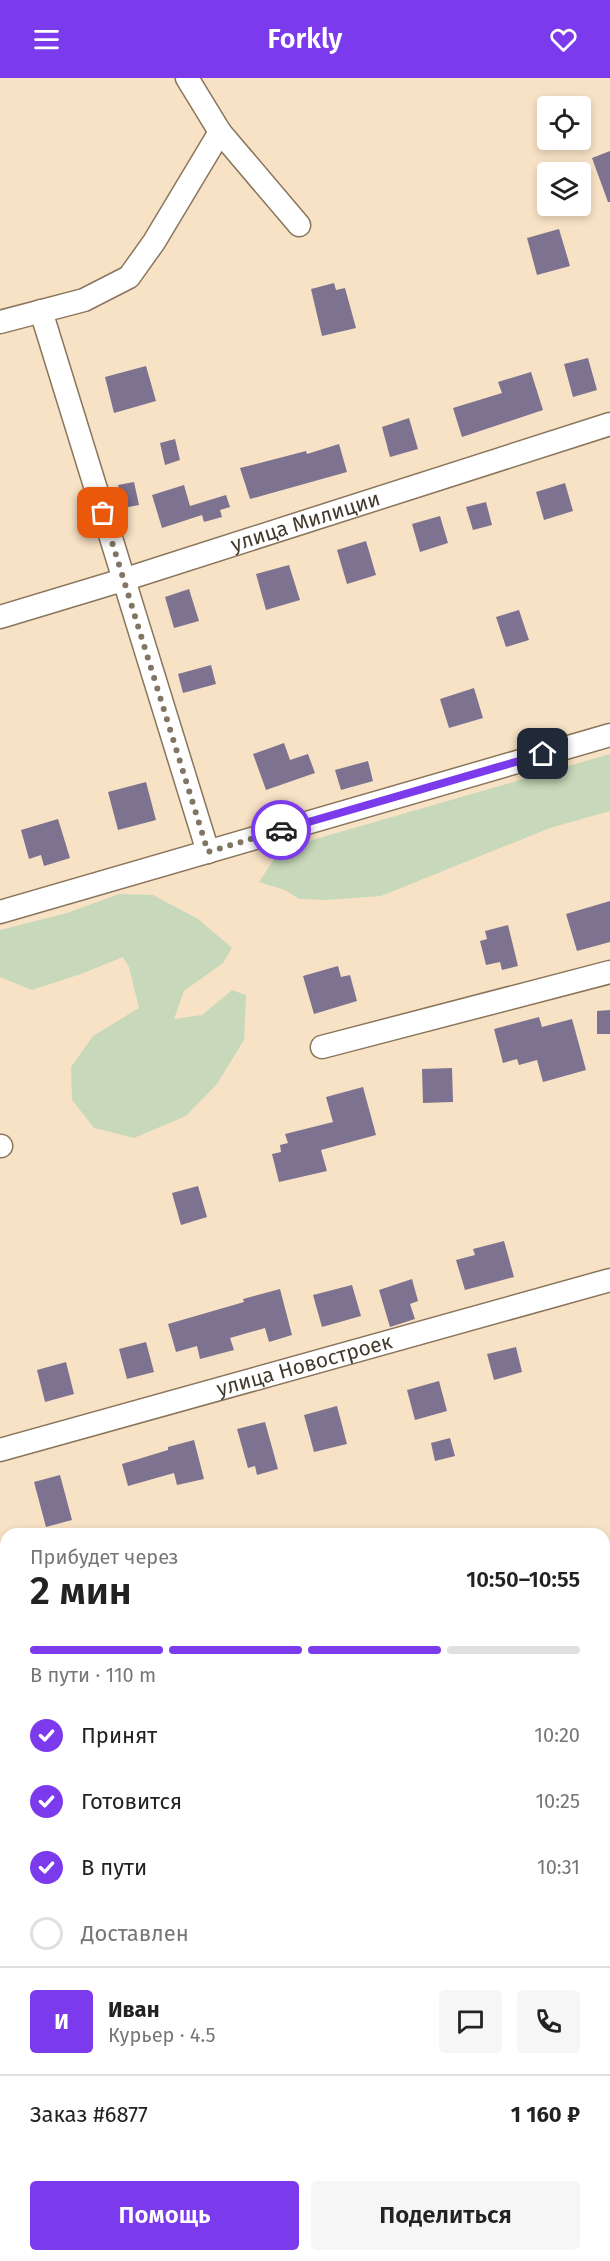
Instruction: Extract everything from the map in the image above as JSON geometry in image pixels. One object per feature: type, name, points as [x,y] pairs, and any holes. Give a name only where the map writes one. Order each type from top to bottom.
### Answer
[{"type":"street","points":[[187,78],[220,132],[299,225]]},
{"type":"street","points":[[0,322],[84,300],[129,277],[154,242],[220,132]]},
{"type":"street","points":[[41,311],[208,852]]},
{"type":"street","name":"улица Милиции","points":[[0,617],[124,580],[610,424]]},
{"type":"street","points":[[0,912],[610,735]]},
{"type":"street","points":[[322,1047],[610,972]]},
{"type":"street","name":"улица Новостроек","points":[[0,1450],[610,1280]]},
{"type":"green space","points":[[610,754],[610,811],[550,828],[381,896],[325,900],[299,899],[285,890],[259,882],[281,849]]},
{"type":"green space","points":[[119,894],[153,895],[198,919],[232,948],[223,963],[184,991],[174,1019],[202,1015],[232,990],[246,995],[244,1040],[217,1084],[186,1116],[134,1138],[94,1128],[72,1100],[71,1067],[93,1036],[139,1008],[129,967],[123,957],[32,990],[0,977],[0,930],[67,913]]},
{"type":"building","points":[[610,151],[610,202],[608,202],[592,158]]},
{"type":"building","points":[[559,229],[570,266],[537,275],[527,238]]},
{"type":"building","points":[[334,283],[336,290],[345,288],[356,328],[322,336],[311,289]]},
{"type":"building","points":[[588,358],[597,390],[573,397],[564,364]]},
{"type":"building","points":[[146,366],[156,401],[114,413],[105,377]]},
{"type":"building","points":[[531,372],[543,410],[462,437],[453,408],[502,393],[498,382]]},
{"type":"building","points":[[409,418],[418,449],[390,457],[382,427]]},
{"type":"building","points":[[175,439],[180,460],[165,465],[160,443]]},
{"type":"building","points":[[339,444],[347,472],[250,499],[240,468],[306,451],[307,454]]},
{"type":"building","points":[[134,482],[139,505],[123,508],[118,485]]},
{"type":"building","points":[[565,483],[573,511],[544,520],[536,492]]},
{"type":"building","points":[[184,485],[190,506],[226,495],[230,507],[220,510],[222,517],[204,522],[202,515],[162,528],[152,495]]},
{"type":"building","points":[[486,502],[492,525],[473,530],[466,507]]},
{"type":"building","points":[[440,516],[448,543],[420,552],[412,524]]},
{"type":"building","points":[[366,541],[376,575],[347,584],[337,550]]},
{"type":"building","points":[[289,565],[300,600],[266,610],[256,574]]},
{"type":"building","points":[[189,589],[199,621],[174,628],[165,597]]},
{"type":"building","points":[[519,610],[529,640],[506,647],[496,617]]},
{"type":"building","points":[[211,665],[216,684],[183,693],[178,674]]},
{"type":"building","points":[[474,688],[483,718],[449,728],[440,699]]},
{"type":"building","points":[[284,743],[290,760],[308,754],[315,773],[266,790],[253,754]]},
{"type":"building","points":[[368,761],[373,781],[341,790],[335,770]]},
{"type":"building","points":[[146,782],[156,820],[118,830],[108,792]]},
{"type":"building","points":[[58,819],[70,858],[44,866],[41,855],[29,859],[21,830]]},
{"type":"building","points":[[610,901],[610,942],[577,951],[566,914]]},
{"type":"building","points":[[508,925],[518,966],[502,970],[500,962],[486,965],[480,941],[487,939],[485,931]]},
{"type":"building","points":[[338,966],[341,977],[350,975],[357,1001],[314,1014],[303,976]]},
{"type":"building","points":[[610,1010],[610,1034],[597,1034],[597,1011]]},
{"type":"building","points":[[539,1017],[542,1027],[572,1019],[586,1070],[543,1082],[537,1060],[519,1065],[517,1059],[503,1063],[494,1029]]},
{"type":"building","points":[[452,1068],[453,1102],[423,1103],[422,1069]]},
{"type":"building","points":[[363,1087],[376,1135],[321,1150],[327,1171],[279,1182],[272,1154],[281,1152],[280,1145],[288,1143],[285,1134],[333,1122],[326,1097]]},
{"type":"building","points":[[198,1186],[207,1217],[181,1225],[172,1193]]},
{"type":"building","points":[[504,1241],[514,1277],[465,1290],[456,1260],[475,1255],[473,1249]]},
{"type":"building","points":[[412,1279],[418,1301],[410,1304],[415,1319],[390,1327],[379,1290]]},
{"type":"building","points":[[352,1285],[361,1316],[322,1327],[313,1295]]},
{"type":"building","points":[[280,1289],[292,1335],[269,1342],[265,1328],[230,1338],[234,1350],[200,1359],[197,1346],[176,1352],[168,1324]]},
{"type":"building","points":[[146,1342],[154,1372],[127,1379],[119,1349]]},
{"type":"building","points":[[516,1347],[522,1372],[494,1380],[487,1354]]},
{"type":"building","points":[[66,1362],[74,1394],[45,1402],[37,1370]]},
{"type":"building","points":[[439,1381],[447,1411],[415,1420],[407,1390]]},
{"type":"building","points":[[337,1406],[347,1444],[314,1452],[304,1415]]},
{"type":"building","points":[[265,1422],[278,1469],[257,1475],[255,1466],[248,1468],[237,1429]]},
{"type":"building","points":[[450,1438],[455,1456],[435,1461],[431,1443]]},
{"type":"building","points":[[194,1440],[204,1479],[177,1485],[174,1473],[128,1486],[122,1464]]},
{"type":"building","points":[[60,1475],[72,1520],[46,1527],[34,1482]]},
{"type":"way so far","points":[[103,513],[208,852],[281,830]]},
{"type":"route","points":[[281,830],[543,754]]}]
